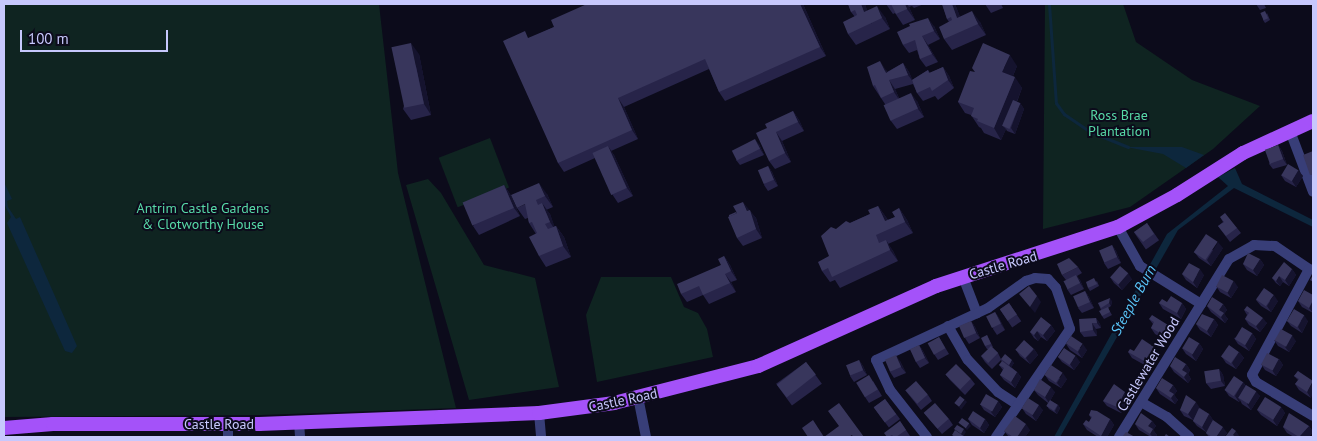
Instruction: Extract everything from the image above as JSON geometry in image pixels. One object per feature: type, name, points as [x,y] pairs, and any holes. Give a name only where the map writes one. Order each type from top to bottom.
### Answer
[{"type":"main road","points":[[1290,131],[1313,122]]},
{"type":"main road","name":"Castle Road","points":[[14,430],[228,430],[299,422],[539,413],[638,397],[758,366],[884,308],[964,277],[1118,227],[1231,160],[1290,131]]},
{"type":"street","points":[[1290,131],[1313,192]]},
{"type":"street","points":[[1118,227],[1130,254],[1144,269],[1201,304]]},
{"type":"street","name":"Castlewater Wood","points":[[1119,437],[1229,258],[1245,247],[1275,246],[1307,266],[1308,276],[1253,368],[1252,375],[1256,382],[1313,415]]},
{"type":"street","points":[[964,277],[977,313]]},
{"type":"street","points":[[927,437],[890,390],[876,360],[977,313],[1035,278],[1048,279],[1056,288],[1070,329],[996,437]]},
{"type":"street","points":[[948,326],[968,360],[998,392],[1018,405]]},
{"type":"street","points":[[638,397],[646,437]]},
{"type":"street","points":[[1141,402],[1167,417],[1189,437]]},
{"type":"street","points":[[539,413],[541,437]]},
{"type":"street","points":[[299,422],[300,437]]},
{"type":"green space","name":"Antrim Castle Gardens & Clotworthy House","points":[[4,4],[379,4],[398,173],[456,408],[261,415],[4,417]]},
{"type":"green space","name":"Ross Brae Plantation","points":[[1045,4],[1123,4],[1136,42],[1192,80],[1260,106],[1213,149],[1130,207],[1043,229]]},
{"type":"green space","points":[[490,138],[509,187],[458,207],[439,158]]},
{"type":"green space","points":[[428,179],[441,193],[484,265],[535,278],[559,387],[469,400],[406,185]]},
{"type":"green space","points":[[601,277],[671,277],[684,307],[698,313],[707,329],[713,357],[597,382],[586,315]]},
{"type":"water","points":[[1126,147],[1182,147],[1204,155],[1186,168],[1163,154]]},
{"type":"water","name":"Steeple Burn","points":[[1235,168],[1242,184],[1313,220],[1313,227],[1234,188],[1178,230],[1060,437],[1054,437],[1167,234],[1228,186],[1218,177]]},
{"type":"water","points":[[4,182],[12,199],[7,201],[8,207],[16,219],[20,217],[77,346],[72,353],[65,351],[7,223],[11,217],[4,204]]},
{"type":"building","points":[[587,4],[800,4],[820,47],[719,92],[705,59],[618,98],[632,130],[558,163],[503,41],[525,31],[528,38],[554,27],[551,20]]},
{"type":"building","points":[[848,4],[861,4],[864,12],[877,6],[882,18],[848,34],[843,22],[857,15],[855,10],[851,12]]},
{"type":"building","points":[[891,4],[905,4],[907,9],[896,14]]},
{"type":"building","points":[[942,4],[952,4],[957,18],[972,11],[978,24],[944,39],[939,27],[952,20],[951,17],[947,19]]},
{"type":"building","points":[[1265,11],[1268,18],[1264,20],[1260,13]]},
{"type":"building","points":[[928,18],[934,31],[922,36],[932,54],[920,59],[915,40],[903,45],[897,32],[910,26],[909,24]]},
{"type":"building","points":[[411,43],[424,104],[404,108],[391,47]]},
{"type":"building","points":[[983,43],[1010,55],[1002,72],[1015,77],[994,128],[977,121],[978,119],[971,116],[974,108],[958,102],[970,71],[975,72],[972,68]]},
{"type":"building","points":[[880,61],[886,73],[903,63],[908,75],[889,80],[894,92],[881,98],[875,85],[873,86],[867,67]]},
{"type":"building","points":[[943,67],[948,80],[932,91],[930,87],[917,93],[912,80],[928,70],[929,73]]},
{"type":"building","points":[[911,93],[918,109],[891,121],[884,105]]},
{"type":"building","points":[[1013,100],[1020,103],[1009,129],[1002,126]]},
{"type":"building","points":[[793,111],[798,122],[776,132],[785,153],[769,161],[756,133],[767,128],[765,124]]},
{"type":"building","points":[[755,139],[760,149],[737,161],[732,151]]},
{"type":"building","points":[[1278,145],[1283,159],[1270,164],[1265,150]]},
{"type":"building","points":[[608,146],[627,188],[611,195],[592,153]]},
{"type":"building","points":[[1313,151],[1313,174],[1310,175],[1303,155]]},
{"type":"building","points":[[1288,164],[1298,170],[1292,181],[1281,175]]},
{"type":"building","points":[[768,166],[774,180],[764,184],[758,170]]},
{"type":"building","points":[[539,183],[545,196],[536,200],[538,205],[542,203],[550,222],[545,224],[548,229],[556,226],[563,246],[539,256],[529,237],[537,233],[532,222],[529,223],[525,204],[517,208],[511,195]]},
{"type":"building","points":[[504,185],[514,208],[472,226],[463,203]]},
{"type":"building","points":[[743,202],[747,211],[750,210],[756,229],[737,238],[728,217],[737,213],[733,206]]},
{"type":"building","points":[[878,206],[885,221],[895,217],[892,212],[899,208],[905,222],[876,235],[879,243],[886,240],[890,250],[832,277],[828,268],[822,271],[818,262],[829,256],[821,236],[831,227],[836,229],[846,221],[850,223],[870,214],[868,210]]},
{"type":"building","points":[[1225,213],[1237,228],[1226,236],[1218,226],[1224,222],[1220,217]]},
{"type":"building","points":[[1147,223],[1154,234],[1143,242],[1134,232]]},
{"type":"building","points":[[1206,234],[1218,242],[1205,260],[1194,252]]},
{"type":"building","points":[[1112,245],[1117,257],[1104,262],[1099,250]]},
{"type":"building","points":[[1248,253],[1260,259],[1253,270],[1243,264]]},
{"type":"building","points":[[724,256],[731,271],[725,274],[730,283],[703,295],[699,286],[681,294],[677,284],[721,265],[718,259]]},
{"type":"building","points":[[1069,258],[1078,267],[1062,275],[1057,264]]},
{"type":"building","points":[[1284,262],[1292,269],[1285,280],[1279,276],[1276,281],[1272,278]]},
{"type":"building","points":[[1189,263],[1200,269],[1193,282],[1182,274]]},
{"type":"building","points":[[1120,266],[1128,273],[1118,285],[1110,277]]},
{"type":"building","points":[[1076,275],[1080,283],[1068,289],[1064,281]]},
{"type":"building","points":[[1222,275],[1234,281],[1228,292],[1216,287]]},
{"type":"building","points":[[1094,278],[1097,284],[1088,288],[1086,282]]},
{"type":"building","points":[[1029,286],[1037,296],[1030,307],[1019,294]]},
{"type":"building","points":[[1264,288],[1274,295],[1266,306],[1256,299]]},
{"type":"building","points":[[1304,290],[1313,295],[1309,308],[1298,301]]},
{"type":"building","points":[[1085,291],[1090,302],[1078,307],[1073,296]]},
{"type":"building","points":[[1171,296],[1182,303],[1177,313],[1159,303],[1162,299],[1167,302]]},
{"type":"building","points":[[1212,297],[1223,304],[1219,310],[1224,313],[1221,317],[1207,306]]},
{"type":"building","points":[[1110,298],[1109,303],[1101,308],[1098,303]]},
{"type":"building","points":[[1009,303],[1017,315],[1008,321],[1000,309]]},
{"type":"building","points":[[1247,306],[1263,318],[1256,326],[1245,319],[1249,313],[1244,310]]},
{"type":"building","points":[[1108,307],[1110,312],[1102,316],[1099,311]]},
{"type":"building","points":[[1294,309],[1304,315],[1297,327],[1287,321]]},
{"type":"building","points":[[995,312],[1001,324],[992,328],[986,317]]},
{"type":"building","points":[[1202,314],[1214,319],[1207,331],[1196,324]]},
{"type":"building","points":[[1152,315],[1168,325],[1162,334],[1151,328],[1154,322],[1149,319]]},
{"type":"building","points":[[1041,317],[1051,325],[1043,335],[1037,331],[1034,335],[1030,332]]},
{"type":"building","points":[[1096,318],[1097,323],[1092,323],[1093,330],[1080,332],[1079,319]]},
{"type":"building","points":[[971,321],[976,333],[964,338],[959,326]]},
{"type":"building","points":[[1242,327],[1252,333],[1245,345],[1235,339]]},
{"type":"building","points":[[1281,329],[1292,335],[1286,347],[1275,340]]},
{"type":"building","points":[[987,335],[991,344],[985,346],[981,338]]},
{"type":"building","points":[[1071,336],[1083,344],[1078,351],[1066,343]]},
{"type":"building","points":[[939,337],[945,348],[934,355],[928,343]]},
{"type":"building","points":[[1189,337],[1199,343],[1193,354],[1182,348]]},
{"type":"building","points":[[1142,339],[1154,347],[1146,362],[1128,352],[1130,349],[1134,351]]},
{"type":"building","points":[[1024,340],[1034,349],[1025,358],[1015,350]]},
{"type":"building","points":[[919,345],[925,358],[916,362],[910,349]]},
{"type":"building","points":[[1229,345],[1239,352],[1231,363],[1221,356]]},
{"type":"building","points":[[991,346],[998,353],[988,363],[981,356]]},
{"type":"building","points":[[1064,348],[1076,356],[1069,365],[1058,357]]},
{"type":"building","points":[[1267,353],[1279,359],[1273,370],[1261,365]]},
{"type":"building","points":[[1005,354],[1012,360],[1009,365],[1001,359]]},
{"type":"building","points":[[896,355],[901,367],[890,372],[885,360]]},
{"type":"building","points":[[1175,357],[1186,364],[1182,370],[1187,373],[1184,377],[1170,366]]},
{"type":"building","points":[[859,360],[863,370],[850,375],[846,365]]},
{"type":"building","points":[[1002,361],[1017,372],[1011,382],[1000,375],[1004,368],[999,365]]},
{"type":"building","points":[[806,362],[816,375],[787,397],[777,385]]},
{"type":"building","points":[[956,364],[971,379],[960,389],[945,375]]},
{"type":"building","points":[[1051,365],[1063,373],[1056,383],[1044,375]]},
{"type":"building","points":[[1219,369],[1221,381],[1206,383],[1204,371]]},
{"type":"building","points":[[1298,371],[1313,381],[1307,392],[1295,384],[1299,379],[1294,376]]},
{"type":"building","points":[[869,375],[878,390],[865,397],[856,383]]},
{"type":"building","points":[[1234,376],[1243,382],[1234,396],[1224,390]]},
{"type":"building","points":[[1162,378],[1173,385],[1169,391],[1174,394],[1171,398],[1156,388]]},
{"type":"building","points":[[1040,379],[1051,387],[1045,397],[1034,390]]},
{"type":"building","points":[[916,381],[928,395],[917,404],[905,390]]},
{"type":"building","points":[[1114,384],[1125,392],[1117,407],[1103,401]]},
{"type":"building","points":[[1246,385],[1256,391],[1249,404],[1238,398]]},
{"type":"building","points":[[986,394],[998,401],[992,411],[980,404]]},
{"type":"building","points":[[1186,395],[1196,402],[1188,414],[1180,410]]},
{"type":"building","points":[[960,396],[965,400],[959,407],[954,403]]},
{"type":"building","points":[[1265,397],[1281,407],[1273,420],[1257,410]]},
{"type":"building","points":[[1028,398],[1039,405],[1033,415],[1022,408]]},
{"type":"building","points":[[885,399],[896,414],[885,423],[874,407]]},
{"type":"building","points":[[1050,400],[1058,405],[1054,411],[1046,406]]},
{"type":"building","points":[[839,403],[864,437],[853,437],[852,435],[849,437],[824,437],[839,426],[828,411]]},
{"type":"building","points":[[935,403],[949,419],[937,429],[924,413]]},
{"type":"building","points":[[1199,408],[1209,414],[1202,427],[1193,421]]},
{"type":"building","points":[[1091,410],[1097,411],[1110,419],[1101,436],[1083,424],[1086,420],[1089,422],[1092,417],[1089,415]]},
{"type":"building","points":[[973,411],[985,419],[980,428],[968,419]]},
{"type":"building","points":[[1141,413],[1152,421],[1148,426],[1153,429],[1150,434],[1135,424]]},
{"type":"building","points":[[1289,413],[1309,426],[1299,437],[1283,427]]},
{"type":"building","points":[[1015,416],[1026,424],[1017,437],[1013,437],[1004,431]]},
{"type":"building","points":[[962,418],[969,423],[966,428],[958,423]]},
{"type":"building","points":[[813,420],[824,437],[808,437],[802,428]]},
{"type":"building","points":[[1213,420],[1223,427],[1216,437],[1206,433]]},
{"type":"building","points":[[900,421],[906,430],[896,437],[892,435],[887,437],[884,433]]},
{"type":"building","points":[[957,425],[964,429],[961,434],[954,429]]},
{"type":"building","points":[[1232,428],[1236,431],[1233,435],[1236,437],[1225,437]]},
{"type":"building","points":[[955,430],[965,437],[955,437],[952,435]]},
{"type":"building","points":[[1126,432],[1135,437],[1122,437]]},
{"type":"waterway","points":[[1049,4],[1056,103],[1064,114],[1091,132],[1128,147]]}]
